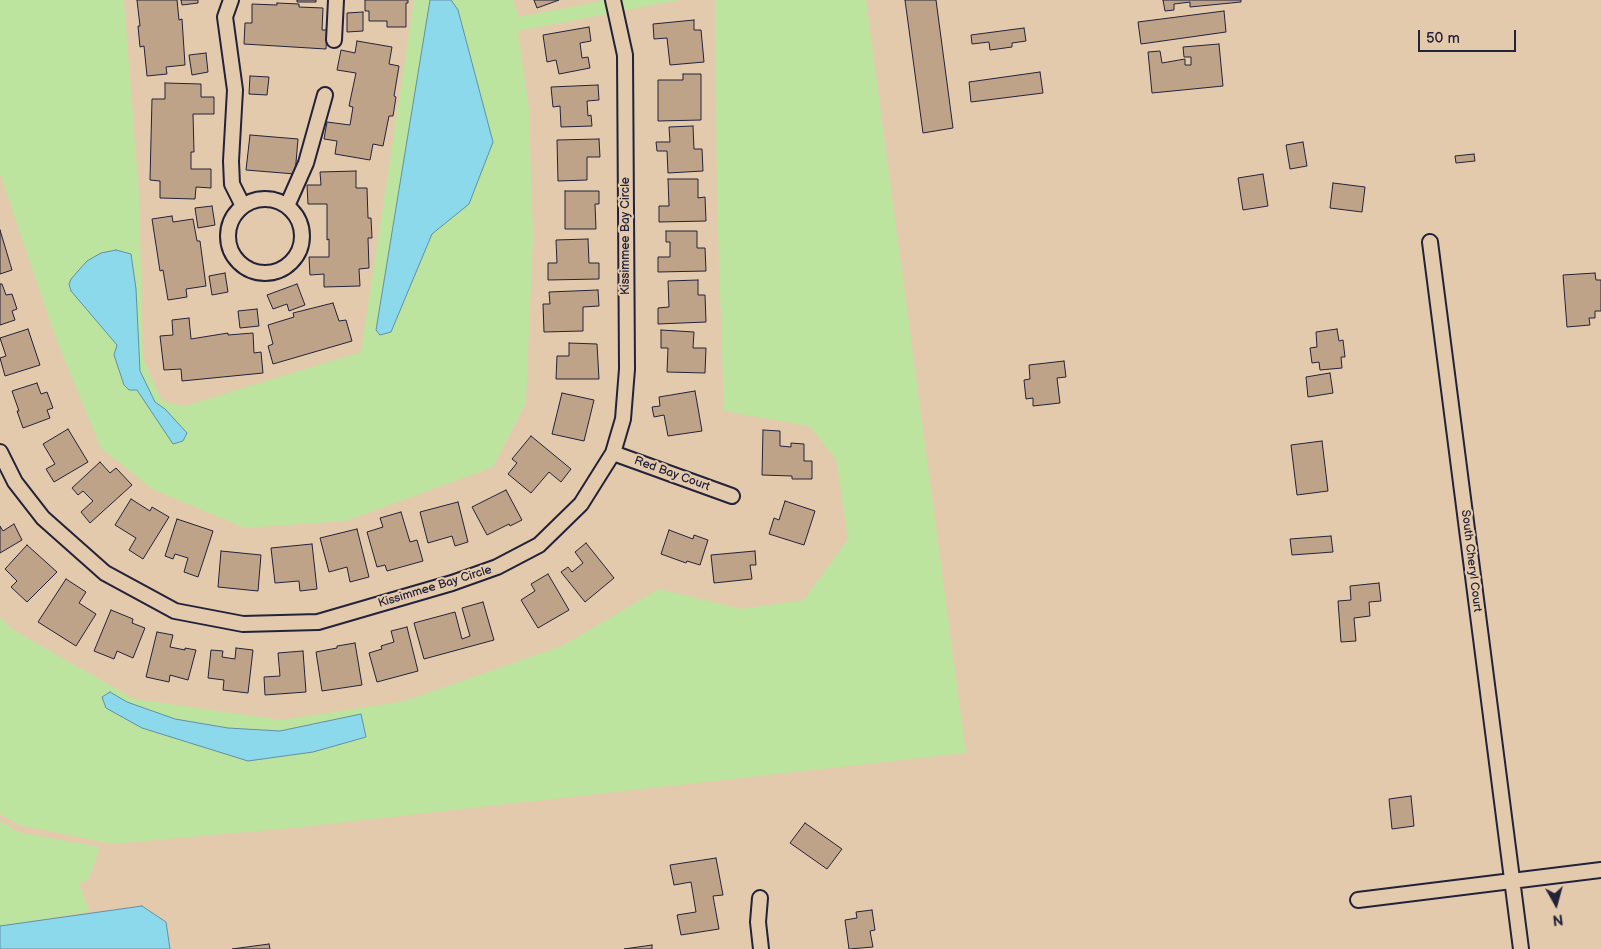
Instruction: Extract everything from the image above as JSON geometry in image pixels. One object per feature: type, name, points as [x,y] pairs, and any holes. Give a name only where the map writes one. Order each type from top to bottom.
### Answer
[{"type":"street","points":[[231,0],[225,17],[235,90],[230,161],[232,184],[243,206]]},
{"type":"street","points":[[334,40],[336,0]]},
{"type":"street","name":"Kissimmee Bay Circle","points":[[0,452],[15,482],[43,518],[105,573],[175,611],[243,624],[318,622],[452,583],[497,567],[539,545],[581,504],[613,453],[622,419],[627,369],[625,55],[613,0]]},
{"type":"street","points":[[287,206],[306,163],[326,95]]},
{"type":"street","points":[[265,199],[287,206],[296,215],[300,227],[302,240],[298,252],[290,262],[280,269],[268,272],[255,271],[244,266],[230,248],[228,237],[229,225],[234,214],[253,200],[265,199]]},
{"type":"street","name":"South Cheryl Court","points":[[1430,242],[1521,949]]},
{"type":"street","name":"Red Bay Court","points":[[613,453],[732,496]]},
{"type":"street","points":[[1358,900],[1601,870]]},
{"type":"street","points":[[760,898],[758,922],[761,949]]},
{"type":"green space","points":[[0,0],[124,0],[139,195],[143,359],[162,401],[185,406],[361,352],[414,0],[513,0],[519,17],[602,0],[680,0],[518,31],[529,109],[533,237],[526,403],[493,467],[346,521],[245,528],[152,489],[101,448],[57,341],[0,174]]},
{"type":"green space","points":[[715,0],[866,0],[966,753],[302,827],[113,844],[19,825],[0,814],[0,617],[10,628],[134,699],[282,720],[405,701],[562,646],[659,589],[741,609],[804,600],[848,539],[836,459],[809,426],[724,411],[717,199]]},
{"type":"green space","points":[[0,821],[18,832],[99,847],[89,879],[79,884],[90,912],[0,926]]},
{"type":"water","points":[[430,0],[451,0],[458,10],[493,142],[469,204],[432,234],[391,332],[380,335],[376,330]]},
{"type":"water","points":[[116,250],[131,254],[136,289],[140,371],[155,402],[165,409],[187,433],[183,441],[173,444],[137,390],[129,390],[124,385],[114,355],[117,345],[71,291],[69,284],[71,279],[87,261],[101,253]]},
{"type":"water","points":[[110,692],[127,702],[175,719],[228,728],[280,731],[361,714],[366,737],[313,752],[248,761],[142,728],[106,708],[102,697]]},
{"type":"water","points":[[142,906],[166,922],[170,949],[0,949],[0,926]]},
{"type":"building","points":[[137,0],[177,0],[179,20],[182,19],[185,65],[166,67],[167,74],[147,76],[144,46],[140,47]]},
{"type":"building","points":[[181,0],[198,0],[198,3],[182,5]]},
{"type":"building","points":[[297,0],[316,0],[316,2],[297,2]]},
{"type":"building","points":[[365,0],[408,0],[408,3],[406,3],[406,27],[387,27],[387,21],[369,21],[369,11],[365,11]]},
{"type":"building","points":[[534,0],[559,0],[537,8]]},
{"type":"building","points":[[905,0],[936,0],[953,128],[923,133]]},
{"type":"building","points":[[1163,0],[1241,0],[1241,2],[1190,7],[1190,2],[1174,4],[1174,10],[1165,11]]},
{"type":"building","points":[[277,3],[299,4],[299,7],[323,8],[322,30],[327,30],[326,49],[244,44],[245,23],[252,23],[252,4],[277,5]]},
{"type":"building","points":[[1224,11],[1226,32],[1141,44],[1138,22]]},
{"type":"building","points":[[363,12],[363,31],[347,32],[347,13]]},
{"type":"building","points":[[694,20],[694,30],[701,30],[704,62],[670,65],[667,38],[654,39],[653,24]]},
{"type":"building","points":[[589,27],[591,41],[580,43],[582,58],[588,57],[590,68],[559,74],[556,60],[547,62],[543,35]]},
{"type":"building","points":[[1024,28],[1026,41],[1012,43],[1012,47],[990,50],[989,42],[972,44],[971,35]]},
{"type":"building","points":[[357,41],[392,47],[389,64],[399,66],[393,116],[389,116],[383,146],[373,144],[370,160],[335,154],[337,141],[324,139],[327,122],[350,125],[353,107],[349,106],[356,73],[337,70],[341,50],[355,53]]},
{"type":"building","points":[[1219,44],[1223,86],[1152,93],[1148,52],[1160,51],[1162,63],[1185,59],[1185,65],[1191,65],[1191,57],[1184,57],[1183,47]]},
{"type":"building","points":[[206,53],[208,72],[192,75],[189,55]]},
{"type":"building","points":[[1040,72],[1043,93],[971,102],[969,82]]},
{"type":"building","points":[[683,74],[701,74],[701,120],[658,121],[658,80],[683,80]]},
{"type":"building","points":[[250,76],[269,77],[267,95],[249,94]]},
{"type":"building","points":[[165,83],[201,84],[201,97],[214,97],[214,114],[193,114],[194,152],[191,152],[191,169],[211,169],[211,188],[196,187],[195,199],[160,198],[160,181],[150,180],[152,99],[165,99]]},
{"type":"building","points":[[598,85],[599,100],[587,101],[588,116],[591,115],[592,126],[561,127],[560,106],[553,107],[551,87]]},
{"type":"building","points":[[693,126],[694,149],[702,149],[703,171],[668,173],[667,151],[657,151],[656,142],[670,142],[669,127]]},
{"type":"building","points":[[250,135],[298,139],[295,174],[246,170]]},
{"type":"building","points":[[599,139],[600,157],[587,157],[587,180],[558,181],[557,140]]},
{"type":"building","points":[[1303,142],[1307,166],[1290,169],[1286,145]]},
{"type":"building","points":[[1474,154],[1475,161],[1456,163],[1455,156]]},
{"type":"building","points":[[356,171],[356,188],[367,188],[368,218],[371,218],[372,238],[368,238],[369,268],[359,269],[360,286],[324,287],[324,274],[310,275],[309,257],[329,257],[327,204],[308,204],[307,185],[321,185],[320,172]]},
{"type":"building","points":[[1263,174],[1268,206],[1243,210],[1238,178]]},
{"type":"building","points":[[668,179],[698,179],[698,198],[705,197],[706,221],[659,222],[659,206],[669,206]]},
{"type":"building","points":[[1333,183],[1365,187],[1362,212],[1330,208]]},
{"type":"building","points":[[565,191],[599,191],[599,204],[595,204],[596,229],[565,229]]},
{"type":"building","points":[[212,206],[215,225],[198,228],[195,208]]},
{"type":"building","points":[[172,216],[173,222],[193,219],[197,241],[200,241],[206,286],[186,289],[187,297],[168,300],[163,270],[160,271],[152,219]]},
{"type":"building","points":[[0,230],[12,270],[0,274]]},
{"type":"building","points":[[666,231],[697,231],[697,248],[705,248],[706,271],[658,272],[658,257],[670,257],[670,242],[666,242]]},
{"type":"building","points":[[588,239],[589,263],[599,263],[599,279],[548,280],[548,263],[557,263],[556,240]]},
{"type":"building","points":[[225,273],[228,292],[212,295],[209,276]]},
{"type":"building","points":[[1595,273],[1596,280],[1601,280],[1601,311],[1595,311],[1595,318],[1589,318],[1590,325],[1567,327],[1563,275]]},
{"type":"building","points":[[698,280],[698,295],[705,295],[706,322],[658,324],[658,308],[669,307],[668,281]]},
{"type":"building","points":[[0,284],[2,284],[6,295],[12,294],[17,309],[12,311],[15,320],[0,325]]},
{"type":"building","points":[[297,284],[305,305],[289,311],[287,304],[273,309],[267,295]]},
{"type":"building","points":[[598,290],[599,306],[583,307],[583,331],[544,332],[543,304],[550,304],[549,292]]},
{"type":"building","points":[[333,303],[339,321],[346,320],[352,341],[273,364],[268,346],[273,344],[268,325],[294,317],[293,313]]},
{"type":"building","points":[[257,309],[259,326],[240,328],[238,311]]},
{"type":"building","points":[[189,318],[191,339],[228,333],[228,335],[253,333],[254,353],[261,352],[263,373],[182,381],[181,369],[164,370],[160,336],[173,335],[172,320]]},
{"type":"building","points":[[28,329],[40,365],[5,376],[0,358],[6,356],[0,338]]},
{"type":"building","points":[[1337,329],[1339,341],[1343,340],[1345,357],[1341,357],[1342,368],[1320,370],[1319,362],[1312,363],[1310,348],[1317,347],[1316,332]]},
{"type":"building","points":[[661,330],[694,332],[693,348],[706,348],[705,373],[667,372],[668,348],[661,348]]},
{"type":"building","points":[[569,343],[597,344],[599,379],[556,379],[557,356],[569,356]]},
{"type":"building","points":[[1064,361],[1066,377],[1057,378],[1060,403],[1033,406],[1033,398],[1026,399],[1024,380],[1030,379],[1029,365]]},
{"type":"building","points":[[1330,373],[1333,393],[1308,397],[1306,377]]},
{"type":"building","points":[[37,383],[41,394],[47,392],[53,408],[47,410],[50,418],[23,428],[12,391]]},
{"type":"building","points":[[695,391],[702,431],[668,436],[664,415],[654,417],[652,407],[660,406],[659,397]]},
{"type":"building","points":[[562,393],[594,400],[584,441],[552,434]]},
{"type":"building","points":[[68,429],[88,462],[54,482],[46,469],[55,464],[43,444]]},
{"type":"building","points":[[763,430],[780,431],[780,446],[791,447],[791,443],[804,444],[804,461],[812,461],[812,479],[792,479],[792,476],[762,475]]},
{"type":"building","points":[[531,436],[571,469],[561,482],[549,472],[531,493],[508,474],[517,463],[512,459]]},
{"type":"building","points":[[1322,441],[1328,491],[1297,495],[1291,445]]},
{"type":"building","points":[[100,462],[110,473],[116,468],[132,485],[90,523],[81,512],[93,501],[83,491],[78,495],[72,488]]},
{"type":"building","points":[[506,490],[522,520],[487,535],[472,507]]},
{"type":"building","points":[[131,499],[150,511],[152,507],[169,517],[143,559],[129,550],[136,538],[115,525]]},
{"type":"building","points":[[785,501],[815,511],[804,545],[769,534],[774,518],[779,520]]},
{"type":"building","points":[[458,502],[468,542],[455,546],[452,536],[428,543],[420,512]]},
{"type":"building","points":[[401,512],[410,542],[417,540],[423,561],[387,571],[385,565],[377,567],[367,532],[383,527],[380,518]]},
{"type":"building","points":[[177,519],[213,531],[198,577],[184,572],[188,558],[175,554],[173,559],[165,556]]},
{"type":"building","points":[[14,524],[22,540],[0,553],[0,526],[3,531]]},
{"type":"building","points":[[357,529],[369,577],[350,582],[347,567],[329,572],[320,538]]},
{"type":"building","points":[[669,530],[693,539],[694,535],[708,540],[700,565],[687,561],[686,563],[661,554]]},
{"type":"building","points":[[1331,536],[1333,552],[1292,555],[1290,539]]},
{"type":"building","points":[[586,543],[614,578],[585,602],[561,572],[568,567],[572,572],[583,563],[575,552]]},
{"type":"building","points":[[312,544],[317,589],[300,591],[299,581],[275,583],[271,548]]},
{"type":"building","points":[[27,545],[57,572],[27,602],[11,587],[17,581],[5,569]]},
{"type":"building","points":[[221,551],[261,555],[258,591],[218,587]]},
{"type":"building","points":[[755,551],[756,565],[750,565],[752,579],[714,583],[711,555]]},
{"type":"building","points":[[548,574],[569,610],[538,628],[521,600],[535,591],[531,584]]},
{"type":"building","points":[[66,579],[86,592],[79,603],[96,614],[76,646],[38,622]]},
{"type":"building","points":[[1379,583],[1381,601],[1369,602],[1370,616],[1354,618],[1356,641],[1341,642],[1338,601],[1351,600],[1350,586]]},
{"type":"building","points":[[483,602],[494,640],[424,659],[414,623],[455,612],[462,639],[470,636],[462,608]]},
{"type":"building","points":[[111,610],[133,619],[132,623],[145,628],[133,658],[117,651],[114,659],[94,651]]},
{"type":"building","points":[[407,627],[418,671],[377,682],[369,653],[382,649],[381,646],[394,642],[391,631]]},
{"type":"building","points":[[157,632],[173,635],[170,647],[196,650],[188,680],[170,675],[169,682],[146,677]]},
{"type":"building","points":[[355,643],[362,685],[322,691],[316,652]]},
{"type":"building","points":[[236,648],[253,650],[248,693],[223,690],[224,680],[208,678],[211,650],[223,651],[222,657],[235,659]]},
{"type":"building","points":[[303,651],[306,692],[265,695],[264,677],[280,676],[278,653]]},
{"type":"building","points":[[1411,796],[1414,826],[1392,829],[1389,799]]},
{"type":"building","points":[[805,823],[842,849],[827,869],[790,843]]},
{"type":"building","points":[[716,858],[723,895],[713,896],[719,929],[681,935],[677,915],[696,912],[691,882],[674,885],[670,865]]},
{"type":"building","points":[[872,910],[875,930],[870,931],[873,947],[849,949],[845,920],[857,918],[856,912]]},
{"type":"building","points":[[269,944],[270,949],[232,949]]},
{"type":"building","points":[[652,945],[652,949],[624,949]]}]
